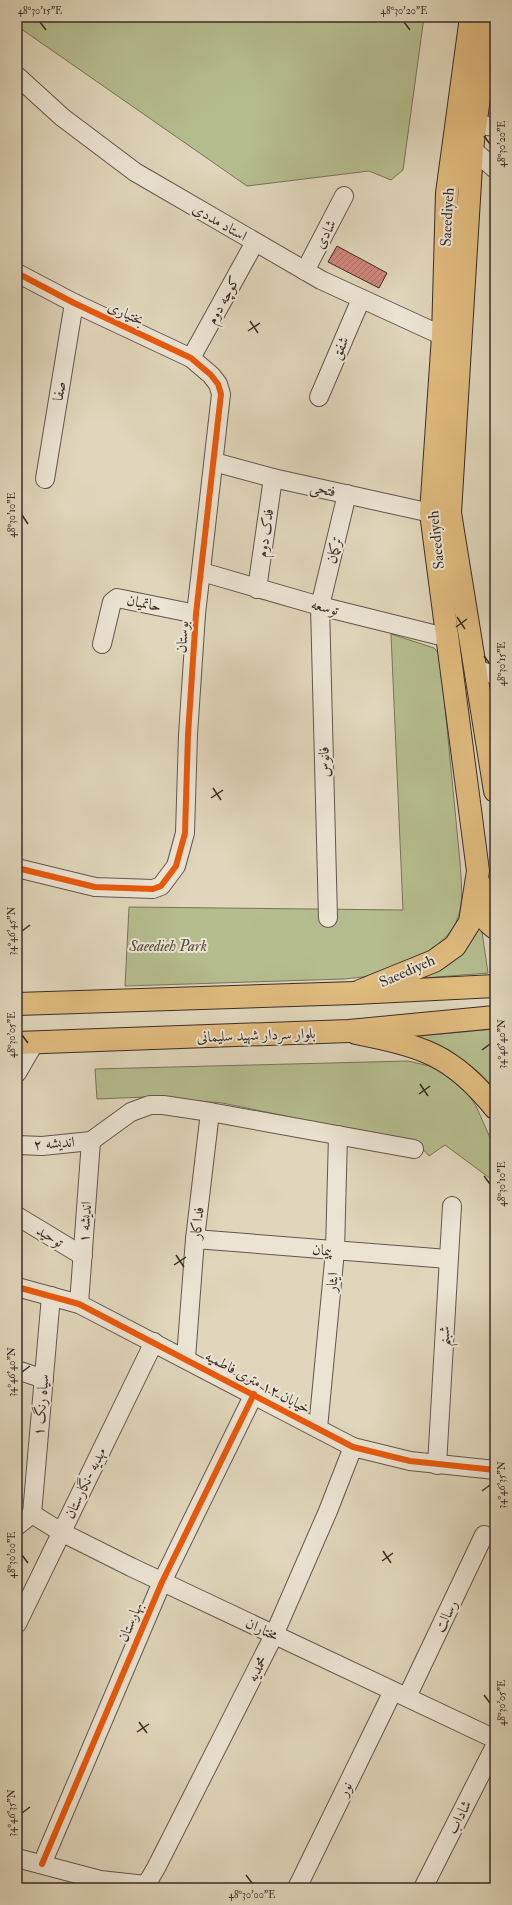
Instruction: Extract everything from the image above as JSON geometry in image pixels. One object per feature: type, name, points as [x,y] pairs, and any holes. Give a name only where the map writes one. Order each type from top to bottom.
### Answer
[{"type":"main road","name":"Saeediyeh","points":[[471,17],[447,193],[452,336],[450,512],[485,672],[495,791]]},
{"type":"main road","name":"Saeediyeh","points":[[355,994],[434,961],[455,946],[470,922],[478,871],[432,513],[472,149],[485,126],[489,69],[490,17]]},
{"type":"main road","points":[[478,871],[488,920],[495,928]]},
{"type":"main road","points":[[17,1004],[355,994],[495,986]]},
{"type":"main road","name":"بلوار سردار شهید سلیمانی","points":[[26,1043],[349,1031],[495,1017]]},
{"type":"main road","points":[[349,1031],[417,1047],[444,1059],[467,1076],[495,1108]]},
{"type":"street","name":"استاد مددی","points":[[17,76],[62,117],[136,172],[305,271],[361,299],[452,336]]},
{"type":"street","points":[[472,149],[495,169]]},
{"type":"street","name":"شادی","points":[[305,271],[344,196]]},
{"type":"street","name":"کوچه دوم","points":[[192,358],[255,242]]},
{"type":"street","name":"بختیاری","points":[[17,273],[74,303],[192,358],[211,375],[218,384]]},
{"type":"street","name":"شفق","points":[[319,397],[361,299]]},
{"type":"street","name":"صفا","points":[[45,479],[74,303]]},
{"type":"street","name":"بوستان","points":[[17,868],[95,887],[154,889],[161,886],[176,866],[185,833],[188,735],[196,614],[202,572],[221,394],[218,384]]},
{"type":"street","name":"فتحی","points":[[214,462],[273,478],[432,513]]},
{"type":"street","name":"فدک دوم","points":[[257,589],[273,478]]},
{"type":"street","name":"ترکمان","points":[[320,606],[347,494]]},
{"type":"street","name":"توسعه","points":[[202,572],[320,606],[449,638]]},
{"type":"street","name":"حاتمیان","points":[[102,644],[112,602],[117,598],[196,614]]},
{"type":"street","name":"فانوس","points":[[320,606],[328,918]]},
{"type":"street","points":[[17,1073],[26,1043]]},
{"type":"street","points":[[91,1141],[131,1112],[150,1105],[163,1105],[210,1112],[414,1150]]},
{"type":"street","name":"فداکار","points":[[186,1358],[196,1239],[210,1112]]},
{"type":"street","name":"ایثار","points":[[318,1428],[335,1251],[338,1135]]},
{"type":"street","name":"اندیشه ۲","points":[[17,1145],[42,1146],[91,1141]]},
{"type":"street","name":"اندیشه ۱","points":[[79,1304],[91,1141]]},
{"type":"street","name":"شبنم","points":[[438,1465],[452,1206]]},
{"type":"street","name":"توحید","points":[[17,1216],[83,1256]]},
{"type":"street","name":"پیمان","points":[[196,1239],[448,1259]]},
{"type":"street","name":"خیابان ۱۲ متری فاطمیه","points":[[17,1287],[79,1304],[186,1358],[353,1447],[410,1461],[495,1470]]},
{"type":"street","name":"سیاه رنگ ۱","points":[[32,1514],[52,1296]]},
{"type":"street","name":"مهدیه -نگارستان","points":[[17,1624],[154,1342]]},
{"type":"street","points":[[17,1370],[44,1379]]},
{"type":"street","name":"بهارستان","points":[[42,1864],[162,1582],[254,1394]]},
{"type":"street","name":"محمدیه","points":[[146,1886],[274,1635],[328,1511],[353,1447]]},
{"type":"street","points":[[17,1526],[32,1514]]},
{"type":"street","name":"مختاران","points":[[32,1514],[61,1532],[162,1582],[495,1739]]},
{"type":"street","name":"رسالت","points":[[400,1694],[484,1535]]},
{"type":"street","name":"نور","points":[[297,1888],[400,1694]]},
{"type":"street","name":"شاداب","points":[[423,1888],[495,1746]]},
{"type":"street","points":[[17,1858],[100,1880],[146,1886]]},
{"type":"green space","points":[[18,17],[424,17],[403,170],[391,180],[369,171],[247,186],[17,26]]},
{"type":"green space","name":"Saeedieh Park","points":[[391,634],[434,648],[440,655],[462,897],[460,911],[453,928],[445,938],[424,954],[399,967],[371,976],[344,979],[125,986],[129,907],[403,910]]},
{"type":"green space","points":[[480,918],[488,973],[411,979],[445,963],[462,950],[470,942],[476,931]]},
{"type":"green space","points":[[495,1029],[495,1091],[487,1080],[467,1063],[445,1051],[408,1037]]},
{"type":"green space","points":[[408,1061],[434,1067],[451,1076],[465,1090],[476,1106],[495,1149],[495,1182],[445,1145],[429,1156],[418,1143],[222,1103],[147,1097],[97,1099],[95,1069]]},
{"type":"building","points":[[337,246],[387,273],[379,288],[328,262]]},
{"type":"cycle path","points":[[17,273],[74,303],[191,358],[211,375],[218,384],[221,394],[196,614],[188,735],[185,833],[176,866],[161,886],[153,889],[95,887],[17,868]]},
{"type":"cycle path","points":[[17,1287],[79,1304],[353,1447],[410,1461],[495,1470]]},
{"type":"cycle path","points":[[42,1864],[162,1582],[254,1394]]}]
